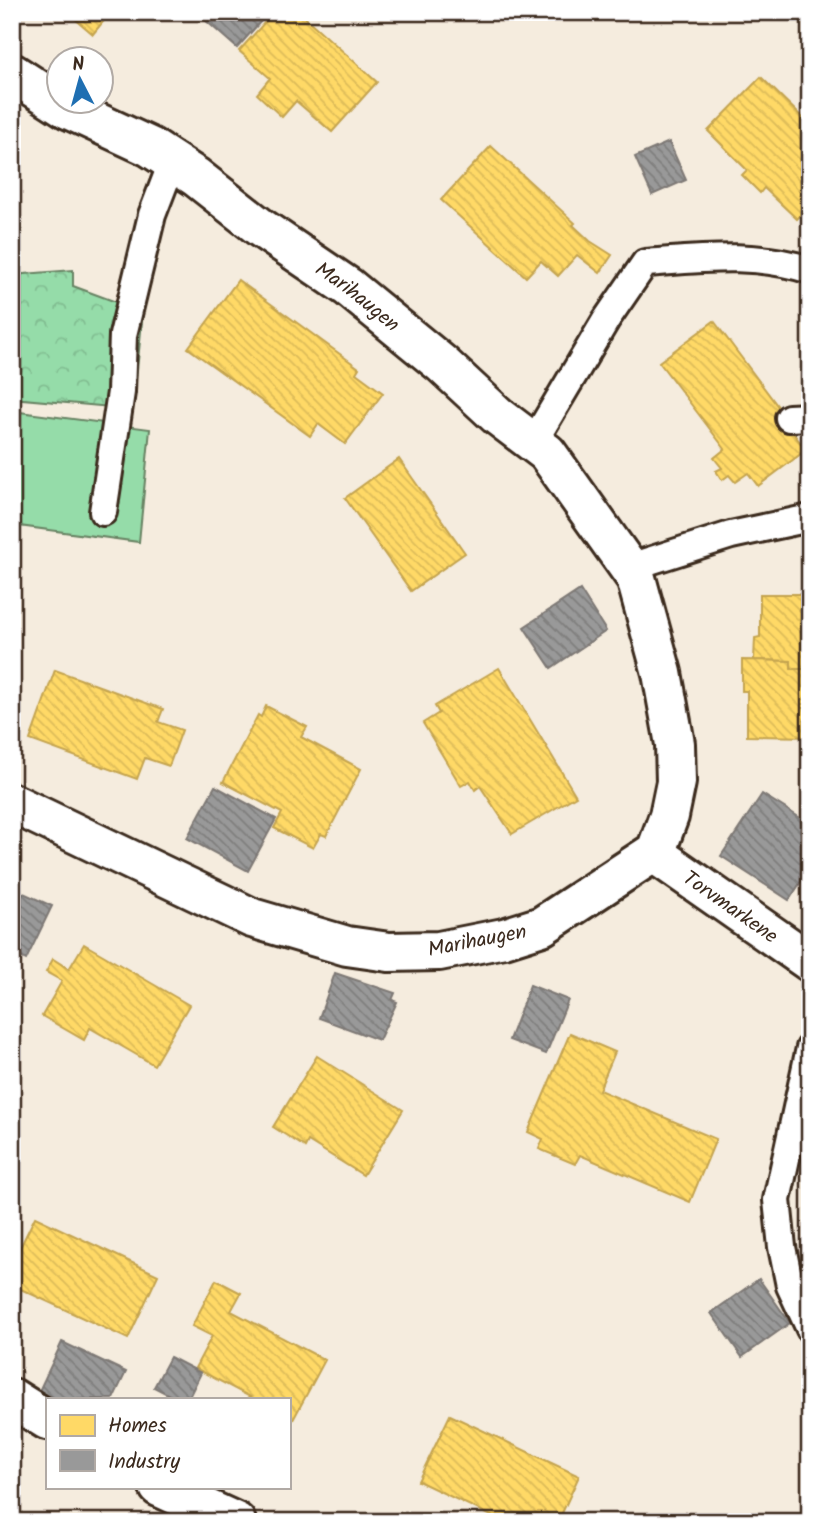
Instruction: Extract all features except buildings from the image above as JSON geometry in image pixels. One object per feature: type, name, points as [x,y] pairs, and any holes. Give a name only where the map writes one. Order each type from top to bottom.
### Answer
[{"type":"street","name":"Marihaugen","points":[[12,73],[68,109],[150,147],[348,287],[498,416],[547,453],[636,578],[662,673],[675,744],[676,782],[656,851],[542,926],[504,938],[439,951],[388,953],[347,946],[252,918],[12,803]]},
{"type":"street","name":"Torvmarkene","points":[[656,851],[658,856],[809,962]]},
{"type":"street","points":[[12,1398],[46,1418]]},
{"type":"street","points":[[161,1488],[236,1522]]},
{"type":"lane","points":[[103,512],[121,392],[123,335],[152,215],[172,163]]},
{"type":"lane","points":[[534,441],[606,320],[645,263],[746,256],[788,263],[810,270]]},
{"type":"lane","points":[[627,568],[731,535],[810,518]]},
{"type":"lane","points":[[810,1048],[777,1200],[790,1286],[810,1329]]},
{"type":"green space","points":[[73,270],[73,286],[143,312],[133,409],[12,398],[12,275]]},
{"type":"green space","points":[[12,411],[150,429],[139,542],[12,525]]}]
